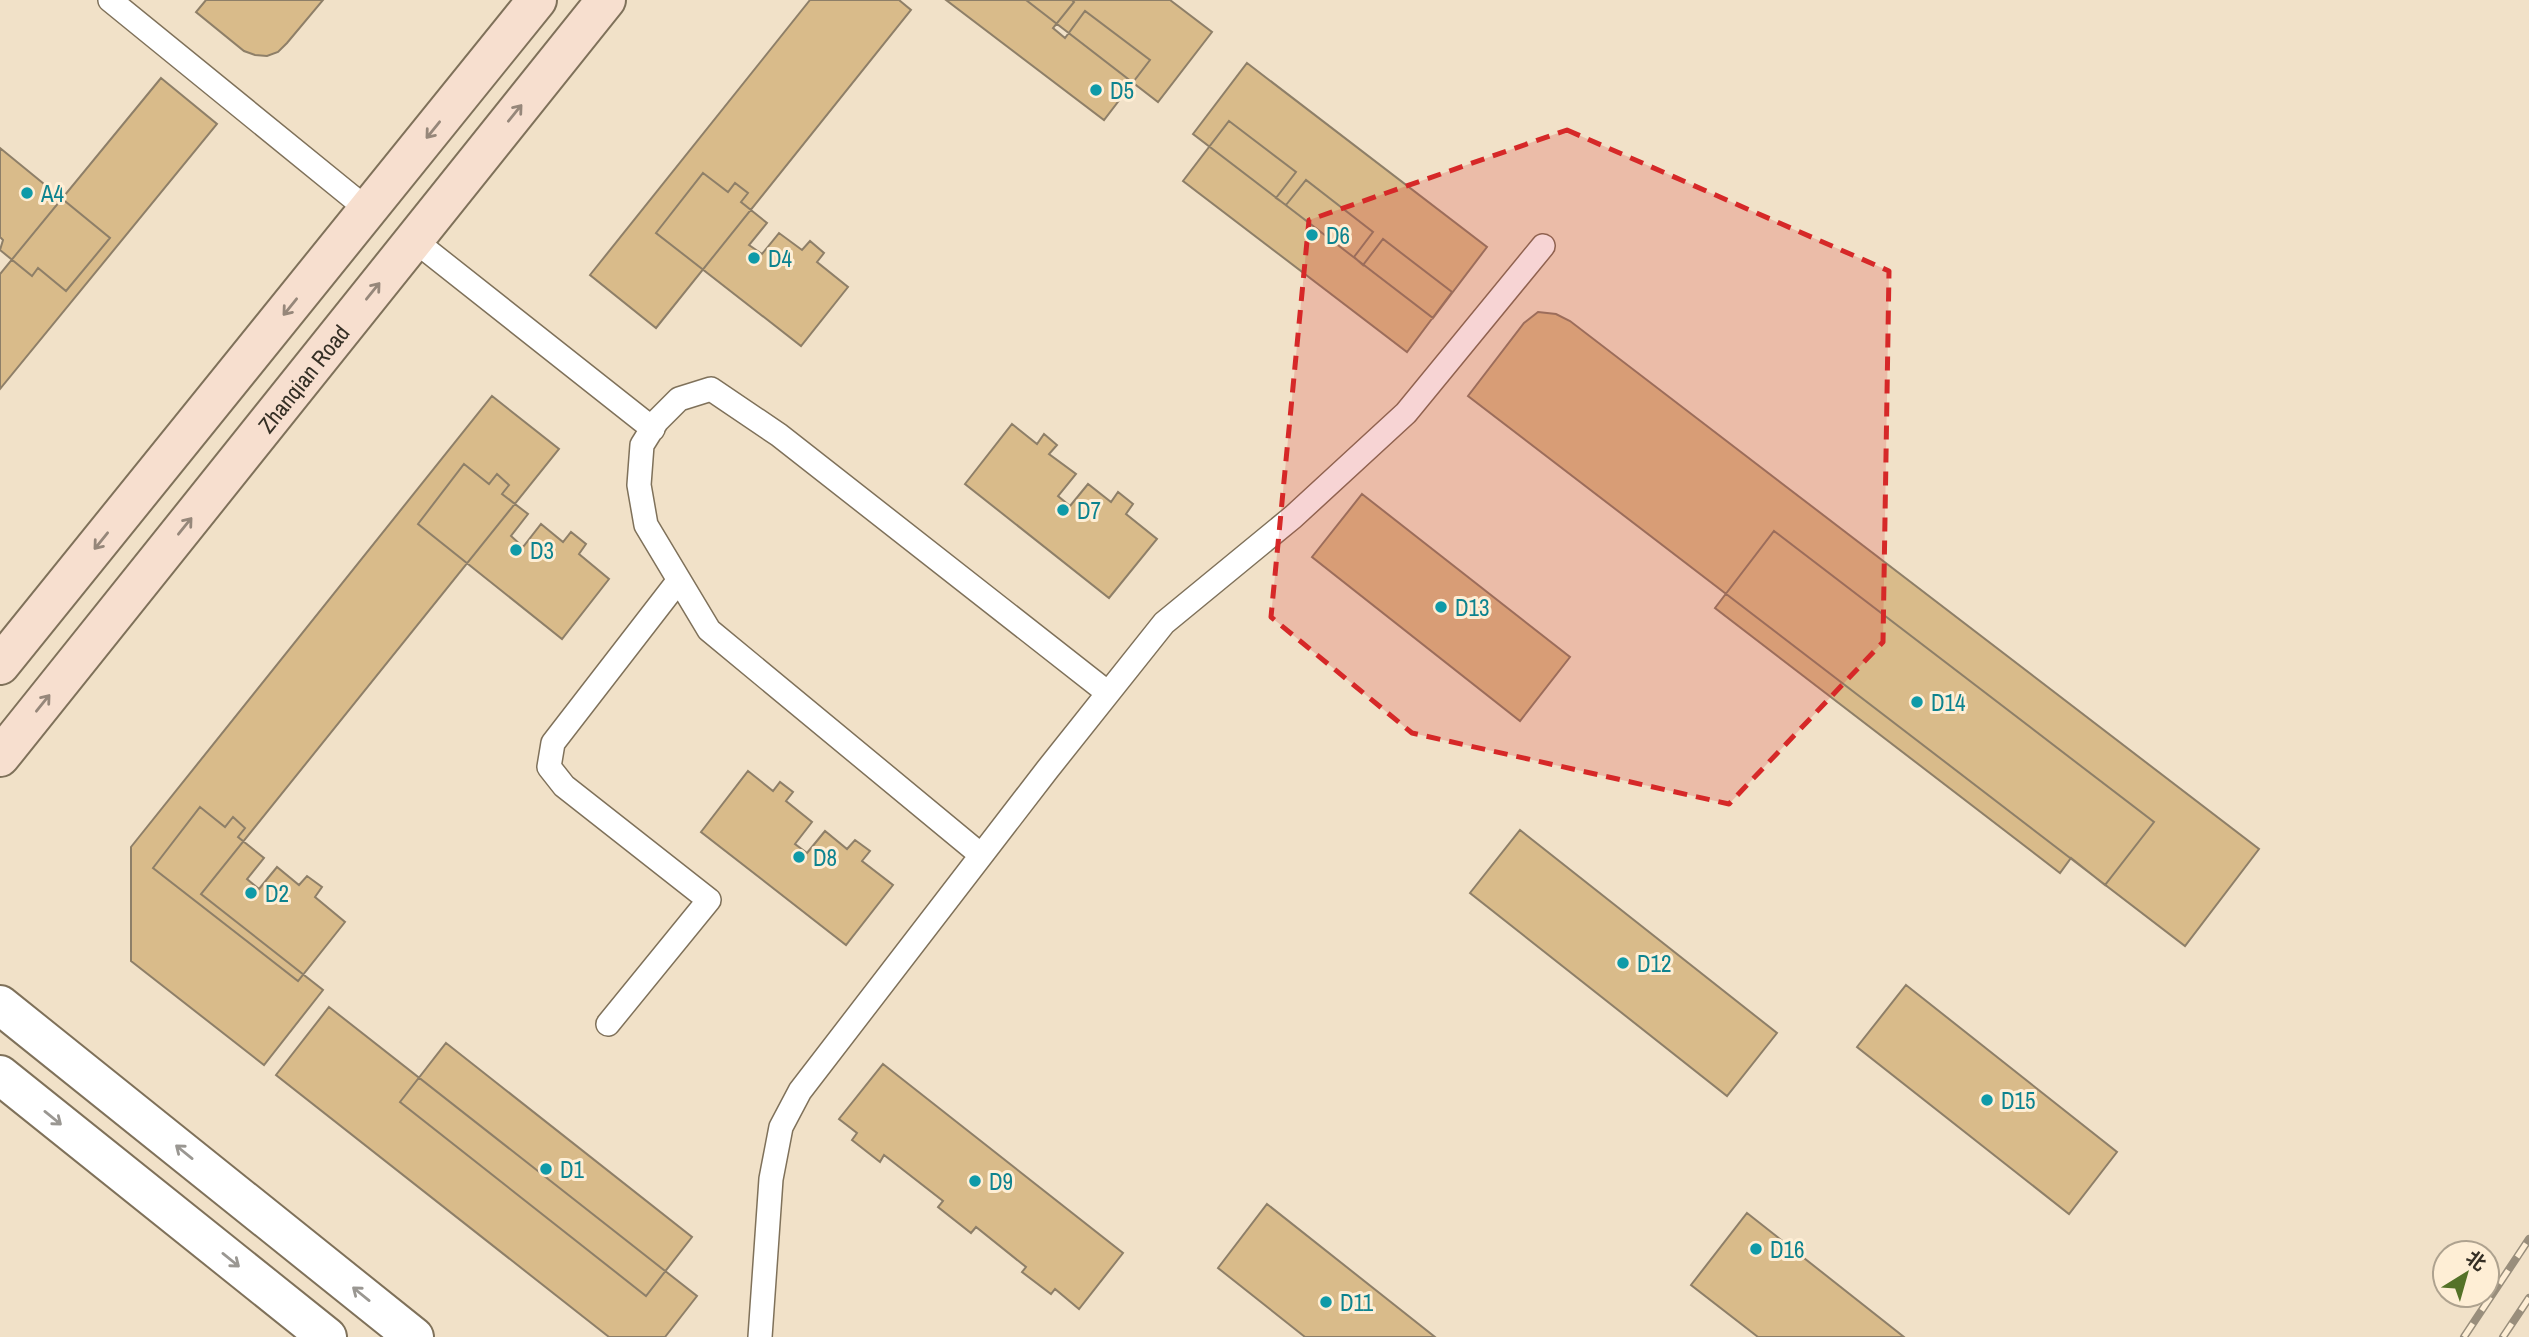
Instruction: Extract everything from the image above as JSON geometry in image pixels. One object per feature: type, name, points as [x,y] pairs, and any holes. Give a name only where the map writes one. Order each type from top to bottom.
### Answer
[{"type":"street","points":[[0,666],[537,0]]},
{"type":"street","name":"Zhanqian Road","points":[[0,757],[606,0]]},
{"type":"street","points":[[0,1005],[414,1337]]},
{"type":"street","points":[[0,1075],[327,1337]]},
{"type":"lane","points":[[110,0],[368,209]]},
{"type":"lane","points":[[414,240],[653,429]]},
{"type":"lane","points":[[760,1337],[771,1179],[781,1127],[800,1091],[1164,623],[1293,517],[1406,413],[1543,246]]},
{"type":"lane","points":[[981,855],[709,630],[646,525],[639,485],[642,445],[657,421],[679,399],[711,389],[779,435],[1108,693]]},
{"type":"lane","points":[[608,1024],[709,900],[564,786],[549,767],[553,743],[679,580]]},
{"type":"highlighted area","points":[[1567,130],[1889,271],[1883,642],[1729,804],[1412,733],[1271,617],[1309,220]]},
{"type":"building","points":[[206,0],[323,0],[278,52],[267,56],[244,51],[196,12]]},
{"type":"building","points":[[810,0],[899,0],[911,10],[656,328],[590,275]]},
{"type":"building","name":"D5","points":[[946,0],[1072,0],[1074,2],[1053,28],[1065,38],[1085,11],[1150,60],[1104,120]]},
{"type":"building","points":[[1026,0],[1170,0],[1212,32],[1158,102]]},
{"type":"building","points":[[1247,63],[1487,247],[1433,318],[1193,134]]},
{"type":"building","points":[[161,78],[217,124],[0,389],[0,274]]},
{"type":"building","name":"D6","points":[[1229,121],[1296,172],[1276,198],[1286,205],[1306,180],[1373,232],[1354,257],[1363,265],[1383,239],[1452,292],[1407,352],[1183,181]]},
{"type":"building","name":"A4","points":[[0,148],[110,238],[66,291],[38,268],[32,276],[0,250],[3,240],[0,237]]},
{"type":"building","name":"D4","points":[[703,173],[728,192],[735,183],[748,193],[741,202],[767,223],[749,245],[762,254],[779,233],[802,250],[810,241],[824,253],[817,262],[848,287],[801,346],[656,233]]},
{"type":"building","points":[[1538,312],[1556,314],[1570,321],[2259,849],[2185,946],[1468,396],[1524,323]]},
{"type":"building","points":[[492,396],[559,449],[201,894],[323,990],[264,1065],[131,961],[131,847]]},
{"type":"building","name":"D7","points":[[1012,424],[1037,444],[1044,434],[1057,445],[1049,454],[1076,474],[1058,496],[1070,506],[1088,484],[1111,502],[1118,492],[1133,504],[1126,514],[1157,539],[1109,598],[965,484]]},
{"type":"building","name":"D3","points":[[464,464],[489,484],[497,474],[509,485],[502,494],[528,514],[511,536],[523,547],[541,524],[563,542],[571,532],[586,544],[579,554],[609,579],[562,639],[418,524]]},
{"type":"building","name":"D13","points":[[1362,494],[1570,657],[1520,721],[1312,557]]},
{"type":"building","name":"D14","points":[[1774,531],[2154,822],[2105,885],[2071,858],[2060,873],[1715,608]]},
{"type":"building","name":"D8","points":[[748,771],[773,791],[780,782],[793,792],[786,801],[812,822],[795,844],[807,853],[825,831],[847,849],[855,840],[870,851],[862,861],[893,885],[846,945],[701,832]]},
{"type":"building","name":"D2","points":[[200,807],[225,827],[233,817],[245,828],[238,837],[264,858],[247,879],[259,889],[277,867],[299,885],[307,876],[322,887],[315,897],[345,922],[298,981],[153,868]]},
{"type":"building","name":"D12","points":[[1520,830],[1777,1033],[1727,1096],[1470,893]]},
{"type":"building","name":"D15","points":[[1906,985],[2117,1152],[2069,1214],[1857,1047]]},
{"type":"building","points":[[329,1007],[697,1296],[665,1337],[609,1337],[276,1075]]},
{"type":"building","name":"D1","points":[[446,1043],[692,1237],[646,1296],[400,1102]]},
{"type":"building","name":"D9","points":[[883,1064],[1123,1253],[1079,1309],[1055,1289],[1051,1294],[1022,1272],[1026,1267],[976,1227],[971,1233],[938,1207],[943,1201],[884,1155],[880,1162],[852,1140],[857,1133],[839,1119]]},
{"type":"building","name":"D11","points":[[1267,1204],[1435,1337],[1305,1337],[1218,1268]]},
{"type":"building","name":"D16","points":[[1747,1213],[1904,1337],[1758,1337],[1691,1285]]},
{"type":"railway","points":[[2464,1337],[2529,1239]]},
{"type":"railway","points":[[2503,1337],[2529,1298]]},
{"type":"place","name":"D5","points":[[1096,90]]},
{"type":"place","name":"A4","points":[[27,193]]},
{"type":"place","name":"D6","points":[[1312,235]]},
{"type":"place","name":"D4","points":[[754,258]]},
{"type":"place","name":"D7","points":[[1063,510]]},
{"type":"place","name":"D3","points":[[516,550]]},
{"type":"place","name":"D13","points":[[1441,607]]},
{"type":"place","name":"D14","points":[[1917,702]]},
{"type":"place","name":"D8","points":[[799,857]]},
{"type":"place","name":"D2","points":[[251,893]]},
{"type":"place","name":"D12","points":[[1623,963]]},
{"type":"place","name":"D15","points":[[1987,1100]]},
{"type":"place","name":"D1","points":[[546,1169]]},
{"type":"place","name":"D9","points":[[975,1181]]},
{"type":"place","name":"D16","points":[[1756,1249]]},
{"type":"place","name":"D11","points":[[1326,1302]]}]
